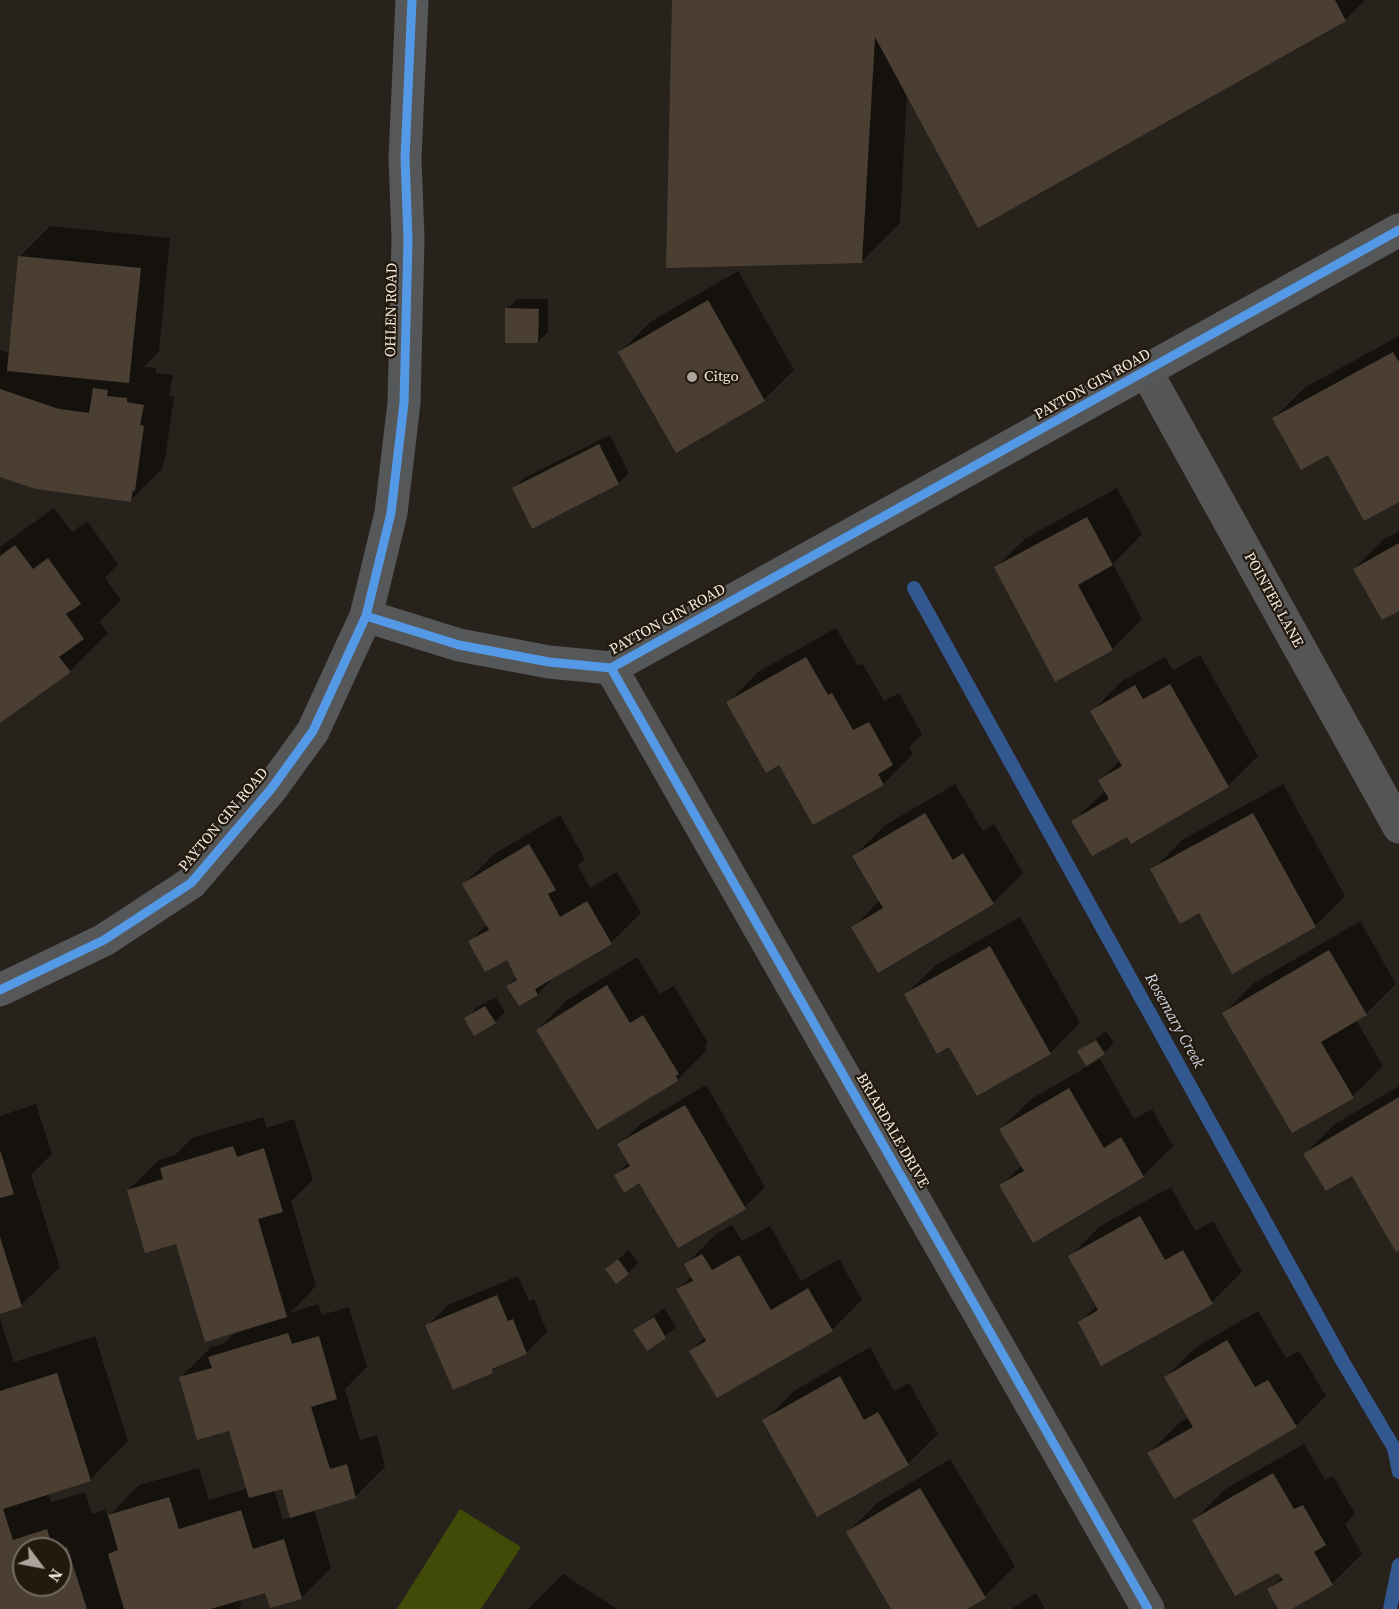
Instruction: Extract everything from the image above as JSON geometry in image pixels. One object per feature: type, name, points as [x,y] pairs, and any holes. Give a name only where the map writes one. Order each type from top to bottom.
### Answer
[{"type":"street","name":"OHLEN ROAD","points":[[366,616],[392,513],[404,403],[408,239],[405,158],[412,0]]},
{"type":"street","name":"PAYTON GIN ROAD","points":[[0,990],[104,940],[191,883],[271,789],[313,731],[366,616],[459,645],[549,662],[610,668],[1147,373],[1399,230]]},
{"type":"street","name":"POINTER LANE","points":[[1147,373],[1399,827]]},
{"type":"street","name":"BRIARDALE DRIVE","points":[[610,668],[1148,1609]]},
{"type":"green space","points":[[460,1509],[521,1547],[481,1609],[397,1609]]},
{"type":"building","points":[[672,0],[1335,0],[1346,21],[978,228],[875,37],[862,263],[666,268]]},
{"type":"building","points":[[18,256],[141,268],[129,383],[7,371]]},
{"type":"building","name":"Citgo","points":[[708,300],[765,401],[676,453],[618,352]]},
{"type":"building","points":[[505,308],[539,309],[538,343],[505,343]]},
{"type":"building","points":[[1393,352],[1399,362],[1399,502],[1364,521],[1328,455],[1301,470],[1272,418]]},
{"type":"building","points":[[93,388],[108,390],[107,396],[127,398],[127,402],[144,405],[140,425],[144,426],[135,491],[133,490],[131,502],[36,489],[0,477],[0,389],[59,409],[89,413]]},
{"type":"building","points":[[599,444],[619,484],[532,529],[512,488]]},
{"type":"building","points":[[1087,517],[1113,565],[1078,585],[1113,650],[1055,682],[994,567]]},
{"type":"building","points":[[1399,543],[1399,611],[1382,620],[1353,569]]},
{"type":"building","points":[[15,545],[33,569],[48,558],[81,604],[66,614],[84,639],[59,657],[71,672],[0,723],[0,556]]},
{"type":"building","points":[[806,657],[828,695],[832,693],[853,730],[869,722],[893,765],[878,774],[884,785],[813,825],[779,765],[766,773],[726,702]]},
{"type":"building","points":[[1170,684],[1229,787],[1131,844],[1127,837],[1092,856],[1071,821],[1109,799],[1098,780],[1122,766],[1090,711],[1135,685],[1143,699]]},
{"type":"building","points":[[925,813],[953,860],[963,853],[994,904],[878,973],[851,927],[883,908],[852,856]]},
{"type":"building","points":[[1253,813],[1316,927],[1232,974],[1199,913],[1180,924],[1150,869]]},
{"type":"building","points":[[529,844],[556,890],[548,894],[560,917],[587,901],[612,944],[535,989],[538,995],[519,1006],[506,986],[517,980],[507,960],[485,972],[468,941],[489,930],[462,884]]},
{"type":"building","points":[[990,946],[1051,1054],[977,1096],[949,1047],[937,1054],[904,994]]},
{"type":"building","points":[[1329,950],[1367,1015],[1321,1042],[1354,1098],[1292,1133],[1222,1013]]},
{"type":"building","points":[[607,985],[630,1023],[643,1015],[679,1074],[676,1076],[678,1081],[597,1130],[536,1030]]},
{"type":"building","points":[[485,1006],[496,1023],[474,1036],[464,1018]]},
{"type":"building","points":[[1096,1040],[1105,1054],[1086,1066],[1077,1051]]},
{"type":"building","points":[[1069,1088],[1104,1148],[1121,1137],[1144,1177],[1033,1243],[999,1185],[1024,1171],[999,1129]]},
{"type":"building","points":[[1399,1097],[1399,1251],[1396,1252],[1352,1176],[1326,1191],[1303,1154]]},
{"type":"building","points":[[685,1105],[746,1209],[678,1248],[639,1183],[624,1193],[614,1175],[630,1166],[617,1144]]},
{"type":"building","points":[[233,1146],[237,1157],[264,1148],[283,1212],[258,1219],[287,1317],[205,1342],[176,1244],[145,1253],[127,1190],[163,1179],[160,1168]]},
{"type":"building","points":[[0,1150],[14,1194],[0,1198]]},
{"type":"building","points":[[1140,1216],[1165,1260],[1183,1250],[1213,1304],[1101,1366],[1078,1322],[1098,1310],[1068,1256]]},
{"type":"building","points":[[0,1237],[22,1307],[0,1314]]},
{"type":"building","points":[[702,1254],[712,1270],[739,1255],[771,1310],[808,1288],[833,1331],[717,1398],[689,1351],[706,1341],[676,1289],[693,1281],[684,1264]]},
{"type":"building","points":[[618,1259],[629,1274],[616,1284],[605,1269]]},
{"type":"building","points":[[497,1295],[508,1321],[513,1319],[527,1354],[492,1369],[493,1373],[453,1390],[425,1325]]},
{"type":"building","points":[[654,1317],[666,1338],[647,1351],[633,1330]]},
{"type":"building","points":[[288,1333],[292,1344],[319,1336],[337,1399],[311,1407],[330,1469],[347,1464],[356,1498],[290,1518],[282,1489],[249,1498],[229,1431],[197,1440],[179,1377],[212,1368],[208,1357]]},
{"type":"building","points":[[1227,1340],[1255,1387],[1268,1380],[1297,1427],[1174,1499],[1147,1453],[1193,1427],[1164,1377]]},
{"type":"building","points":[[57,1373],[91,1481],[3,1509],[12,1537],[12,1597],[72,1597],[72,1562],[87,1609],[0,1609],[0,1391]]},
{"type":"building","points":[[840,1376],[864,1420],[878,1412],[909,1465],[817,1517],[762,1420]]},
{"type":"building","points":[[1273,1473],[1294,1509],[1303,1505],[1326,1545],[1314,1552],[1333,1585],[1292,1609],[1278,1609],[1267,1589],[1283,1580],[1278,1573],[1235,1596],[1192,1520]]},
{"type":"building","points":[[920,1488],[986,1598],[967,1609],[891,1609],[846,1532]]},
{"type":"building","points":[[169,1497],[179,1529],[241,1510],[253,1549],[284,1539],[302,1599],[270,1608],[265,1593],[211,1609],[124,1609],[108,1554],[118,1550],[108,1515]]},
{"type":"building","points":[[47,1529],[49,1537],[22,1537]]},
{"type":"waterway","name":"Rosemary Creek","points":[[914,588],[1343,1362],[1394,1448],[1399,1472]]},
{"type":"waterway","name":"Rosemary Creek","points":[[1390,1609],[1399,1565]]},
{"type":"cycle path","points":[[0,990],[104,940],[191,883],[271,789],[313,731],[366,616],[391,513],[404,403],[408,239],[405,158],[412,0]]},
{"type":"cycle path","points":[[366,616],[459,645],[549,662],[611,668],[1399,230]]},
{"type":"cycle path","points":[[611,668],[1148,1609]]},
{"type":"place","name":"Citgo","points":[[692,377]]}]
